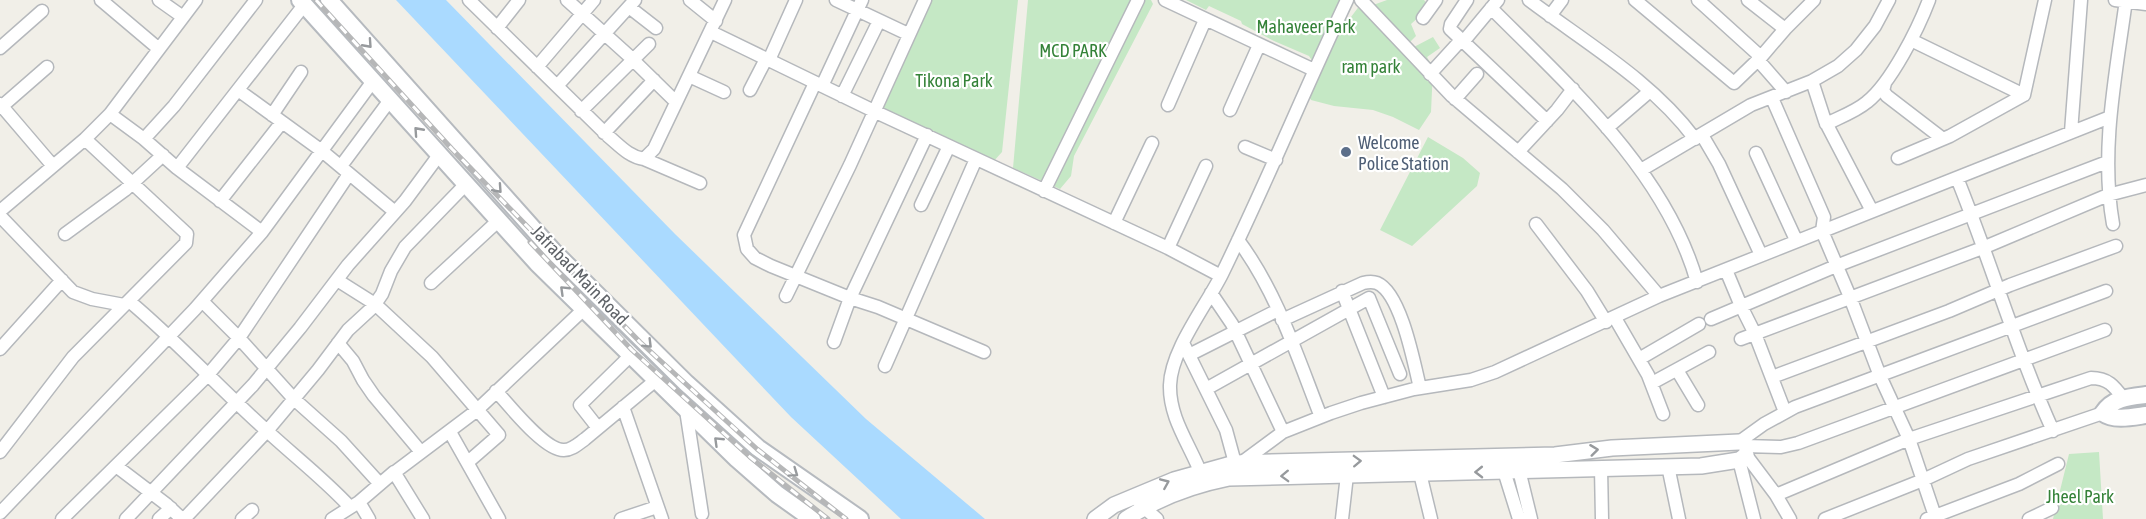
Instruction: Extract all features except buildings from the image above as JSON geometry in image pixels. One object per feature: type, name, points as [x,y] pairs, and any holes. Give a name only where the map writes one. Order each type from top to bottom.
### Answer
[{"type":"main road","name":"Jafrabad Main Road","points":[[329,0],[553,251],[686,383],[758,448],[860,519]]},
{"type":"main road","name":"Jafrabad Main Road","points":[[302,2],[537,263],[737,459],[809,519]]},
{"type":"main road","points":[[2146,395],[2123,398],[2111,404],[2103,413],[2109,417],[2123,418],[2146,415]]},
{"type":"street","points":[[101,0],[159,49]]},
{"type":"street","points":[[159,0],[183,17]]},
{"type":"street","points":[[0,211],[85,139],[110,114],[196,0]]},
{"type":"street","points":[[144,139],[174,106],[256,0]]},
{"type":"street","points":[[469,0],[581,111],[625,151],[700,183]]},
{"type":"street","points":[[496,28],[518,0]]},
{"type":"street","points":[[567,0],[633,59],[676,102]]},
{"type":"street","points":[[537,67],[594,0]]},
{"type":"street","points":[[690,0],[713,26],[767,59],[873,111],[1168,248],[1221,276]]},
{"type":"street","points":[[644,159],[654,149],[725,0]]},
{"type":"street","points":[[750,90],[796,0]]},
{"type":"street","points":[[836,0],[860,6],[879,21],[909,34]]},
{"type":"street","points":[[786,296],[850,165],[925,0]]},
{"type":"street","points":[[1044,191],[1138,0]]},
{"type":"street","points":[[1165,0],[1314,70]]},
{"type":"street","points":[[1202,477],[1182,435],[1172,407],[1171,369],[1221,276],[1276,160],[1347,0]]},
{"type":"street","points":[[1361,0],[1455,99],[1562,189],[1604,230],[1659,296]]},
{"type":"street","points":[[1423,18],[1436,0]]},
{"type":"street","points":[[1467,0],[1450,29],[1548,121]]},
{"type":"street","points":[[1529,0],[1627,72],[1699,137],[1719,164],[1761,255]]},
{"type":"street","points":[[1550,16],[1562,0]]},
{"type":"street","points":[[1635,0],[1657,16],[1734,83],[1760,59],[1785,29],[1814,0]]},
{"type":"street","points":[[1698,0],[1760,59],[1786,92]]},
{"type":"street","points":[[1748,0],[1785,29]]},
{"type":"street","points":[[1641,170],[1751,105],[1812,81],[1838,66],[1856,50],[1875,26],[1888,0]]},
{"type":"street","points":[[1826,124],[1867,102],[1885,83],[1911,40],[1929,0]]},
{"type":"street","points":[[1898,158],[1943,139],[2024,95],[2045,0]]},
{"type":"street","points":[[2071,132],[2081,0]]},
{"type":"street","points":[[2113,224],[2108,195],[2108,162],[2110,117],[2122,1],[2146,4]]},
{"type":"street","points":[[177,168],[238,90],[302,2]]},
{"type":"street","points":[[557,86],[632,3],[656,28]]},
{"type":"street","points":[[1430,74],[1495,4],[1607,128],[1641,170],[1682,244],[1697,282]]},
{"type":"street","points":[[860,6],[818,84],[744,235],[747,249],[755,258],[984,352]]},
{"type":"street","points":[[0,48],[42,11]]},
{"type":"street","points":[[1168,105],[1205,20]]},
{"type":"street","points":[[842,96],[879,21]]},
{"type":"street","points":[[1911,40],[2024,95]]},
{"type":"street","points":[[581,111],[649,44]]},
{"type":"street","points":[[1230,110],[1259,45]]},
{"type":"street","points":[[47,67],[1,106],[53,166]]},
{"type":"street","points":[[220,201],[277,118],[301,72]]},
{"type":"street","points":[[1455,99],[1477,74]]},
{"type":"street","points":[[689,76],[724,92]]},
{"type":"street","points":[[604,133],[654,80]]},
{"type":"street","points":[[0,512],[23,491],[202,301],[262,232],[373,81]]},
{"type":"street","points":[[1812,81],[1826,124],[1872,211]]},
{"type":"street","points":[[1885,83],[1883,91],[1887,96],[1943,139]]},
{"type":"street","points":[[1518,152],[1548,121],[1572,89]]},
{"type":"street","points":[[238,90],[322,151],[395,212]]},
{"type":"street","points":[[1607,128],[1650,91]]},
{"type":"street","points":[[1772,98],[1824,217],[1822,231],[1866,342],[1910,439],[1932,518],[2019,484],[2058,464]]},
{"type":"street","points":[[62,519],[207,376],[239,338],[390,100]]},
{"type":"street","points":[[110,114],[262,232]]},
{"type":"street","points":[[1202,477],[1238,463],[1283,432],[1361,403],[1420,388],[1471,380],[1495,372],[1659,296],[2110,117]]},
{"type":"street","points":[[834,342],[850,298],[927,135]]},
{"type":"street","points":[[0,452],[73,357],[186,243],[188,237],[85,139]]},
{"type":"street","points":[[1114,223],[1152,143]]},
{"type":"street","points":[[921,205],[949,146]]},
{"type":"street","points":[[1245,147],[1276,160]]},
{"type":"street","points":[[1756,153],[1796,240]]},
{"type":"street","points":[[126,519],[237,402],[395,212],[439,154]]},
{"type":"street","points":[[65,234],[132,183],[163,155]]},
{"type":"street","points":[[885,366],[976,159]]},
{"type":"street","points":[[1711,319],[1836,266],[2108,162]]},
{"type":"street","points":[[1168,248],[1206,166]]},
{"type":"street","points":[[1957,178],[1985,247],[2038,397],[2053,431]]},
{"type":"street","points":[[116,466],[183,519],[267,431],[348,330],[375,304],[405,247],[466,184]]},
{"type":"street","points":[[1741,339],[1985,247],[2108,195],[2145,187]]},
{"type":"street","points":[[431,283],[498,221]]},
{"type":"street","points":[[2,223],[73,292],[127,303],[168,335],[207,376],[267,431],[369,519]]},
{"type":"street","points":[[1536,224],[1639,359],[1652,383],[1663,414]]},
{"type":"street","points":[[1238,240],[1259,268],[1321,417]]},
{"type":"street","points":[[1772,377],[2116,246]]},
{"type":"street","points":[[1726,270],[1755,334],[1785,411]]},
{"type":"street","points":[[0,349],[62,280]]},
{"type":"street","points":[[337,280],[375,304],[432,357],[499,435],[468,462]]},
{"type":"street","points":[[1189,355],[1236,332],[1342,291],[1370,282],[1377,283],[1390,293],[1402,320],[1420,388]]},
{"type":"street","points":[[1342,291],[1384,397]]},
{"type":"street","points":[[1126,519],[1138,503],[1174,480],[1202,477],[1229,478],[1311,469],[1555,462],[1601,468],[1701,466],[1742,450],[1785,411],[2106,291]]},
{"type":"street","points":[[1211,293],[1236,332],[1283,432]]},
{"type":"street","points":[[1206,389],[1369,298],[1400,374]]},
{"type":"street","points":[[202,301],[267,367],[294,399],[341,441],[380,484]]},
{"type":"street","points":[[332,519],[354,505],[478,409],[584,309]]},
{"type":"street","points":[[1639,359],[1699,324]]},
{"type":"street","points":[[1238,463],[1311,469],[1347,475],[1418,466],[1512,471],[1612,448],[1742,450],[1781,447],[1798,443],[2106,330]]},
{"type":"street","points":[[338,343],[353,361],[374,396],[421,452]]},
{"type":"street","points":[[1184,343],[1226,430],[1238,463]]},
{"type":"street","points":[[1652,383],[1708,352]]},
{"type":"street","points":[[598,428],[580,405],[631,355]]},
{"type":"street","points":[[1677,370],[1698,405]]},
{"type":"street","points":[[1776,495],[1910,439],[2091,378],[2101,378],[2113,384],[2123,398]]},
{"type":"street","points":[[496,391],[548,445],[564,450],[575,447],[656,380]]},
{"type":"street","points":[[623,406],[662,519]]},
{"type":"street","points":[[686,410],[702,514]]},
{"type":"street","points":[[1825,519],[1923,480],[1968,459],[2103,413]]},
{"type":"street","points":[[450,432],[499,519]]},
{"type":"street","points":[[1742,450],[1776,495],[1790,519]]},
{"type":"street","points":[[1742,450],[1754,519]]},
{"type":"street","points":[[1418,466],[1431,519]]},
{"type":"street","points":[[1668,466],[1679,519]]},
{"type":"street","points":[[1601,468],[1602,519]]},
{"type":"street","points":[[1512,471],[1519,519]]},
{"type":"street","points":[[1512,471],[1531,519]]},
{"type":"street","points":[[395,472],[423,519]]},
{"type":"street","points":[[1342,519],[1347,475]]},
{"type":"street","points":[[1095,519],[1114,505],[1138,503],[1157,519]]},
{"type":"street","points":[[621,519],[657,507]]},
{"type":"street","points":[[159,519],[171,508]]},
{"type":"street","points":[[2029,519],[2052,508]]},
{"type":"street","points":[[242,519],[252,510]]},
{"type":"green space","name":"Tikona Park","points":[[931,0],[1018,0],[1002,152],[993,162],[878,109]]},
{"type":"green space","name":"MCD PARK","points":[[1028,0],[1151,0],[1153,4],[1074,156],[1071,176],[1060,189],[1013,168]]},
{"type":"green space","name":"Mahaveer Park","points":[[1186,0],[1346,0],[1313,62],[1309,56],[1274,41],[1242,24],[1241,21],[1209,6],[1206,10]]},
{"type":"green space","name":"ram park","points":[[1387,0],[1424,0],[1430,7],[1411,24],[1416,36],[1408,44],[1412,48],[1433,37],[1440,48],[1427,57],[1433,68],[1431,112],[1419,130],[1373,110],[1334,106],[1311,100],[1309,96],[1345,19],[1351,17],[1360,5],[1376,4]]},
{"type":"green space","points":[[1428,137],[1463,158],[1480,173],[1477,186],[1412,246],[1380,230]]},
{"type":"green space","name":"Jheel Park","points":[[2099,452],[2103,519],[2053,519],[2069,454]]},
{"type":"water","points":[[396,0],[446,0],[675,234],[866,419],[985,519],[901,519],[791,417]]},
{"type":"railway","points":[[316,0],[452,149],[640,342],[757,449],[846,519]]},
{"type":"railway","points":[[530,242],[632,350],[750,457],[828,519]]},
{"type":"place","name":"Welcome Police Station","points":[[1346,152]]}]
